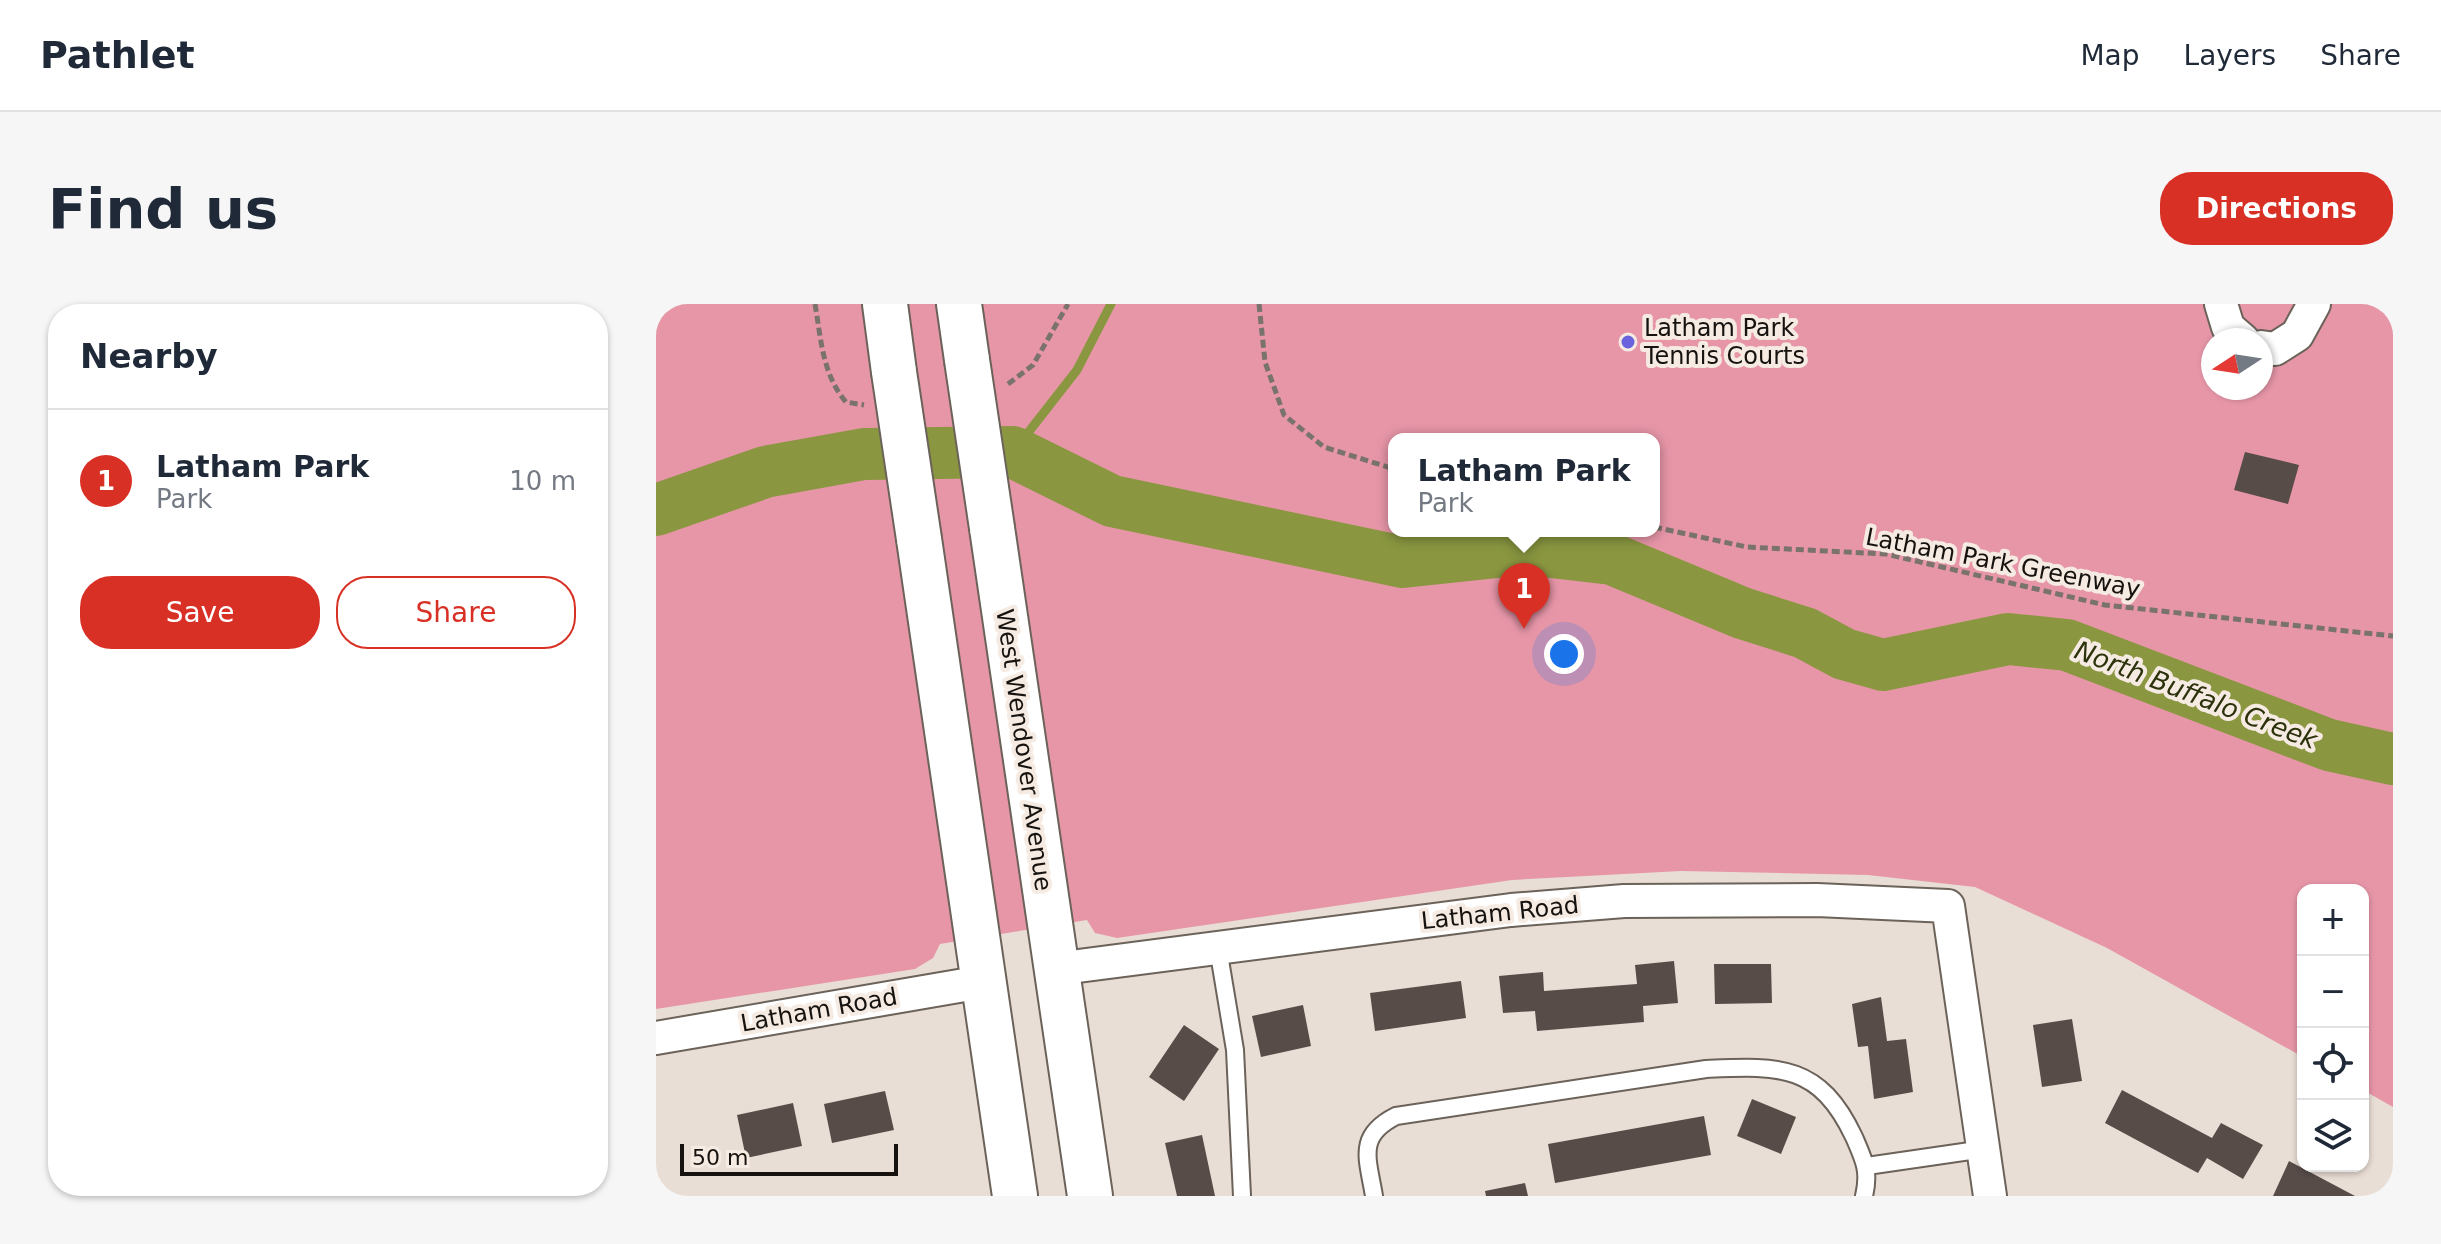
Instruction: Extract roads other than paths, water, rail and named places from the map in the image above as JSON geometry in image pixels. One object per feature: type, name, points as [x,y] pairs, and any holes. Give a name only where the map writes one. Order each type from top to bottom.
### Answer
[{"type":"highway","points":[[885,304],[1015,1196]]},
{"type":"highway","name":"West Wendover Avenue","points":[[959,304],[1090,1196]]},
{"type":"street","points":[[2221,304],[2229,328]]},
{"type":"street","points":[[2273,349],[2297,335],[2314,304]]},
{"type":"street","name":"Latham Road","points":[[1055,969],[1511,910],[1624,901],[1817,900],[1948,906],[1984,1149]]},
{"type":"street","name":"Latham Road","points":[[656,1038],[982,982]]},
{"type":"street","points":[[1984,1149],[1990,1196]]},
{"type":"lane","points":[[1218,948],[1235,1050],[1242,1196]]},
{"type":"lane","points":[[1374,1196],[1368,1139],[1380,1124],[1396,1116],[1706,1069],[1755,1067],[1806,1077],[1823,1090],[1843,1115],[1867,1166],[1864,1196]]},
{"type":"lane","points":[[1867,1166],[1984,1149]]},
{"type":"waterway","points":[[1013,452],[1077,370],[1111,304]]},
{"type":"waterway","name":"North Buffalo Creek","points":[[656,510],[765,472],[864,454],[1013,452],[1112,501],[1403,562],[1525,549],[1612,559],[1742,613],[1805,633],[1844,654],[1883,665],[2008,639],[2067,645],[2329,745],[2393,759]]},
{"type":"place","name":"Latham Park Tennis Courts","points":[[1628,342]]},
{"type":"place","name":"Latham Park","points":[[1524,629]]}]
